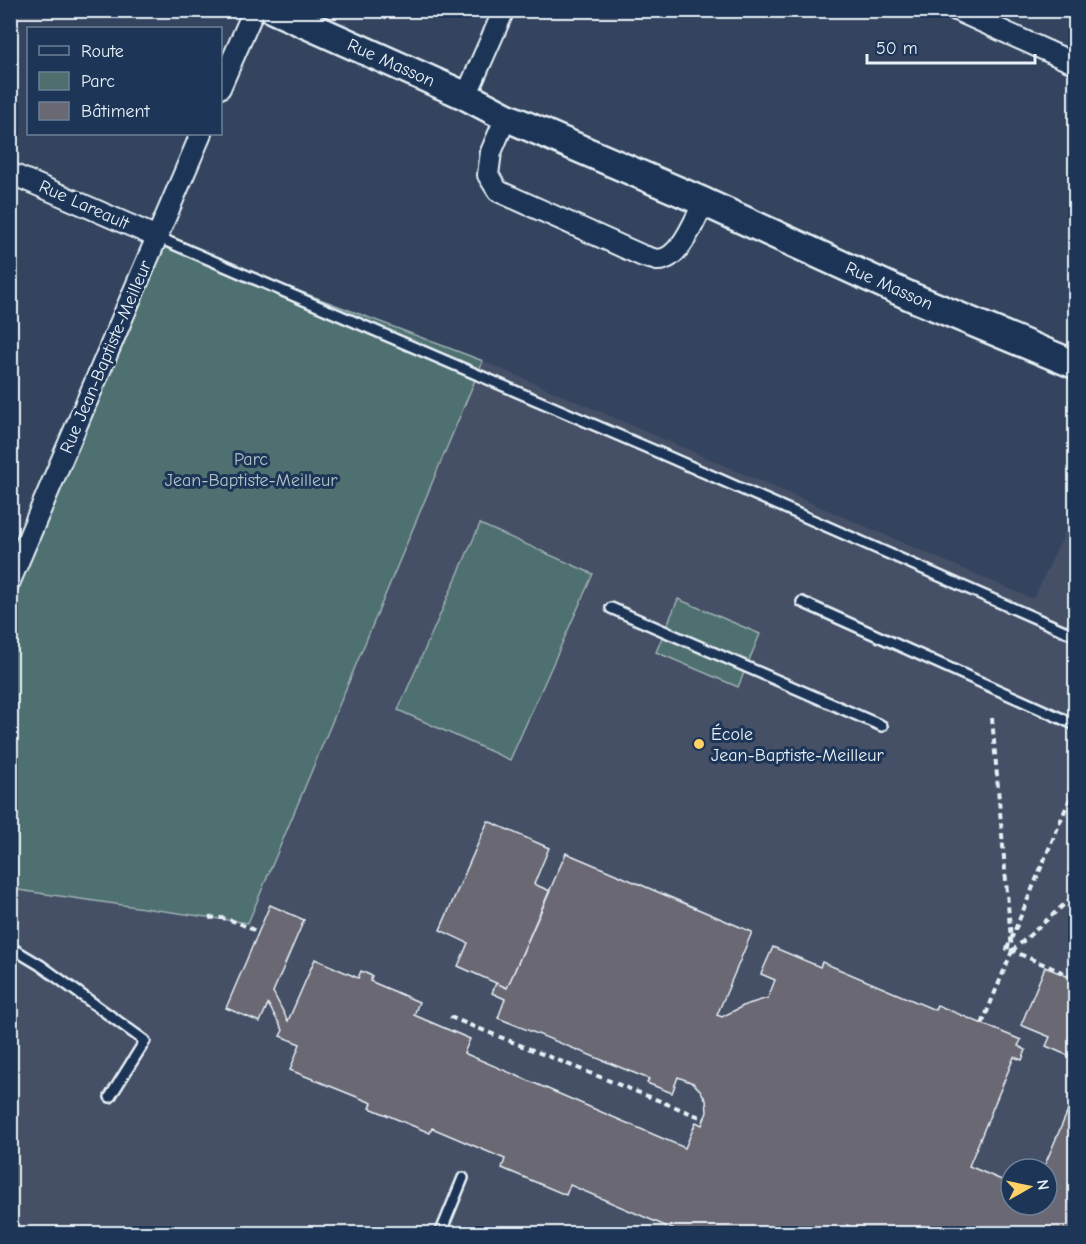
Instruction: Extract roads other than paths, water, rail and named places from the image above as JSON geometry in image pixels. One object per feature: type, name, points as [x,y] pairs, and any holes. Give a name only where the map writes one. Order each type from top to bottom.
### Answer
[{"type":"street","points":[[222,83],[254,10]]},
{"type":"street","name":"Rue Masson","points":[[274,10],[466,96],[506,117],[704,202],[912,297],[1076,365]]},
{"type":"street","points":[[466,96],[504,10]]},
{"type":"street","points":[[956,10],[1076,64]]},
{"type":"street","points":[[506,117],[491,152],[488,175],[498,191],[643,256],[657,260],[667,258],[679,248],[704,202]]},
{"type":"street","name":"Rue Jean-Baptiste-Meilleur","points":[[10,581],[201,135]]},
{"type":"street","name":"Rue Lareault","points":[[10,173],[157,237]]},
{"type":"lane","points":[[157,237],[662,454],[1076,636]]},
{"type":"lane","points":[[802,602],[1076,725]]},
{"type":"lane","points":[[611,608],[882,726]]},
{"type":"lane","points":[[10,947],[40,964],[146,1041],[110,1096]]},
{"type":"lane","points":[[440,1233],[463,1178]]},
{"type":"place","name":"École Jean-Baptiste-Meilleur","points":[[699,744]]},
{"type":"park label","name":"Parc Jean-Baptiste-Meilleur","points":[[251,469]]}]
